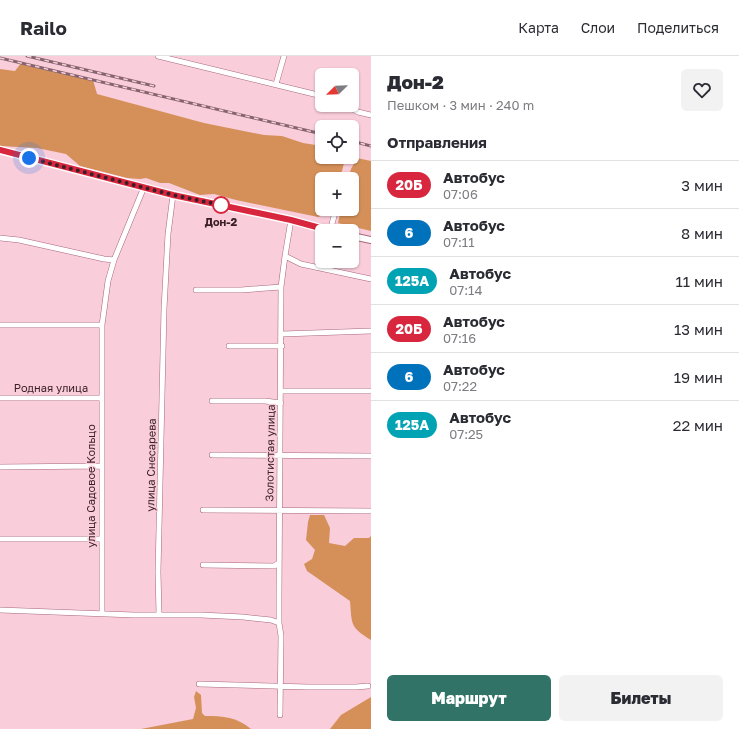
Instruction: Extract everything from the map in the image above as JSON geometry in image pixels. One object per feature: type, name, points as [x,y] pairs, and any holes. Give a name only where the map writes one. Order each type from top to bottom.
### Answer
[{"type":"street","points":[[158,56],[315,94]]},
{"type":"street","points":[[276,84],[284,56]]},
{"type":"street","points":[[358,112],[371,115]]},
{"type":"street","points":[[0,150],[173,195],[291,220],[315,227]]},
{"type":"street","name":"улица Садовое Кольцо","points":[[102,613],[102,325],[108,281],[114,260],[144,187]]},
{"type":"street","name":"улица Снесарева","points":[[159,614],[158,572],[164,309],[168,234],[173,195]]},
{"type":"street","name":"Золотистая улица","points":[[280,715],[280,686],[282,682],[281,636],[279,623],[282,391],[281,287],[291,220]]},
{"type":"street","points":[[359,237],[371,240]]},
{"type":"street","points":[[0,238],[19,240],[114,260]]},
{"type":"street","points":[[285,256],[301,264],[371,279]]},
{"type":"street","points":[[196,290],[240,290],[281,287]]},
{"type":"street","points":[[0,325],[102,325]]},
{"type":"street","points":[[282,334],[371,331]]},
{"type":"street","points":[[229,346],[282,346]]},
{"type":"street","points":[[282,391],[371,390]]},
{"type":"street","name":"Родная улица","points":[[0,398],[102,398]]},
{"type":"street","points":[[212,401],[265,401],[281,403]]},
{"type":"street","points":[[212,455],[371,456]]},
{"type":"street","points":[[0,467],[102,466]]},
{"type":"street","points":[[204,510],[371,511]]},
{"type":"street","points":[[0,539],[101,539]]},
{"type":"street","points":[[203,565],[274,566],[279,562]]},
{"type":"street","points":[[0,610],[243,617],[271,620],[279,623]]},
{"type":"street","points":[[199,684],[368,686]]},
{"type":"shaded area","points":[[21,63],[93,80],[97,94],[204,123],[264,135],[282,136],[303,143],[315,145],[315,164],[344,164],[342,172],[315,172],[315,216],[321,216],[318,217],[214,194],[200,195],[169,183],[160,183],[146,178],[127,178],[80,166],[66,154],[37,148],[0,146],[0,69],[15,71]]},
{"type":"shaded area","points":[[359,158],[371,161],[371,231],[359,228],[359,224],[338,223],[340,216],[359,216],[359,172],[350,172],[354,164],[359,164]]},
{"type":"shaded area","points":[[310,515],[324,515],[330,528],[329,543],[345,546],[354,538],[369,538],[371,536],[371,640],[359,632],[353,625],[350,601],[307,571],[304,564],[312,559],[315,550],[306,540]]},
{"type":"shaded area","points":[[196,691],[201,695],[202,713],[205,716],[230,718],[246,725],[251,729],[141,729],[193,719],[196,708],[194,697]]},
{"type":"shaded area","points":[[371,697],[371,729],[330,729],[341,715]]},
{"type":"railway","points":[[27,56],[154,86]]},
{"type":"railway","points":[[0,58],[315,132]]},
{"type":"railway","points":[[359,143],[371,146]]},
{"type":"bus line","name":"20Б","points":[[0,150],[173,195],[291,220],[315,227]]},
{"type":"place","name":"Дон-2","points":[[221,205]]},
{"type":"route","points":[[29,158],[173,195],[221,205]]}]
